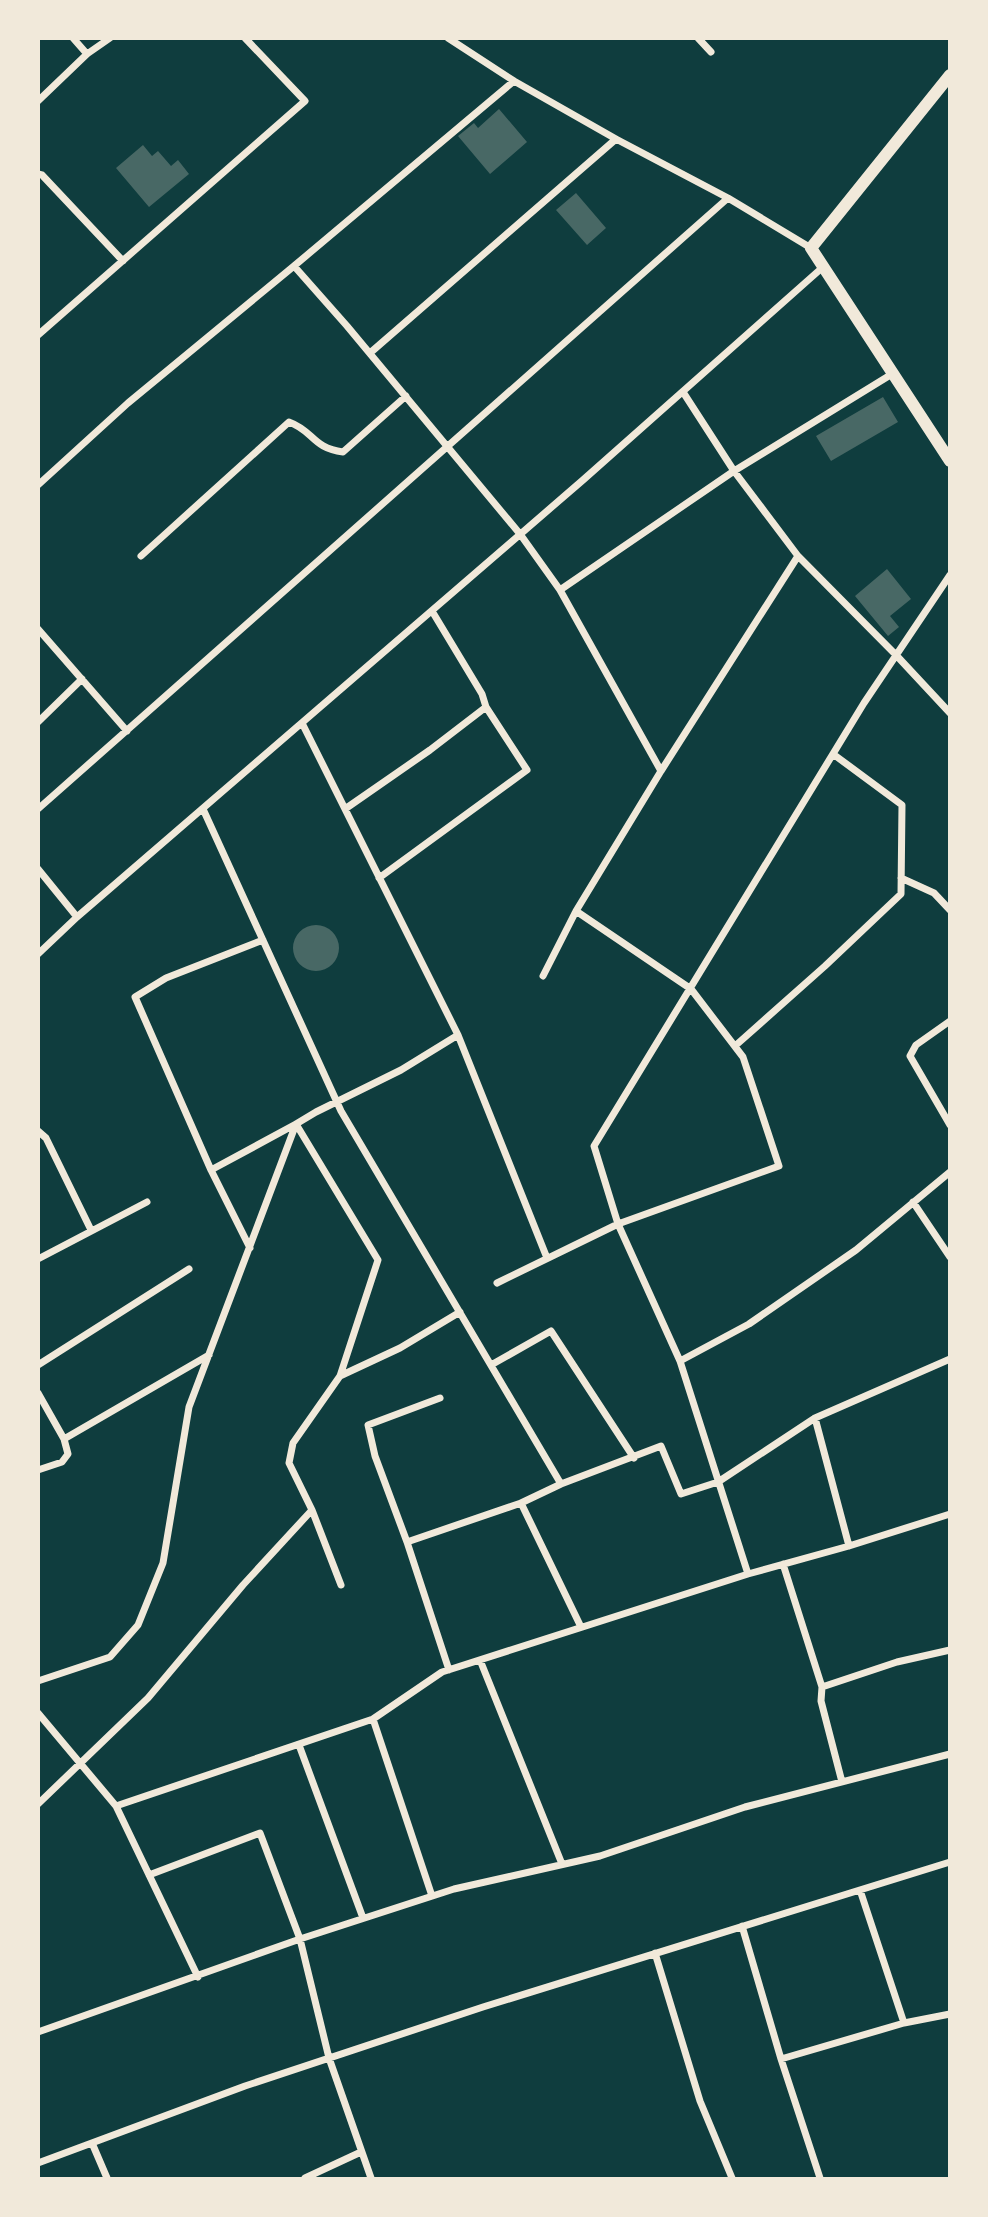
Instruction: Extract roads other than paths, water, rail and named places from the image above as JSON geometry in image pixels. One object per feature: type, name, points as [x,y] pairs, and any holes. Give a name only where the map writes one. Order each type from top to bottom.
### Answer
[{"type":"street","points":[[73,38],[87,54]]},
{"type":"street","points":[[38,102],[87,54],[110,38]]},
{"type":"street","points":[[38,335],[305,101],[245,38]]},
{"type":"street","points":[[448,38],[514,81],[728,198],[811,248],[950,461]]},
{"type":"street","points":[[698,38],[711,52]]},
{"type":"street","points":[[38,485],[128,403],[514,81]]},
{"type":"street","points":[[811,248],[948,81]]},
{"type":"street","points":[[370,353],[616,139]]},
{"type":"street","points":[[38,174],[43,174],[123,261]]},
{"type":"street","points":[[38,809],[728,198]]},
{"type":"street","points":[[294,266],[520,534],[559,590],[661,771]]},
{"type":"street","points":[[38,954],[77,917],[432,611],[823,267]]},
{"type":"street","points":[[559,590],[734,471],[892,374]]},
{"type":"street","points":[[683,392],[734,471],[798,556],[950,713]]},
{"type":"street","points":[[141,556],[289,422],[302,427],[315,442],[328,450],[344,452],[406,396]]},
{"type":"street","points":[[543,976],[576,911],[661,771],[798,556]]},
{"type":"street","points":[[748,1574],[680,1361],[618,1224],[594,1146],[833,754],[950,575]]},
{"type":"street","points":[[379,878],[527,770],[486,707],[482,694],[432,611]]},
{"type":"street","points":[[38,629],[127,731]]},
{"type":"street","points":[[38,722],[82,679]]},
{"type":"street","points":[[345,809],[486,707]]},
{"type":"street","points":[[302,723],[458,1035],[547,1258]]},
{"type":"street","points":[[734,1046],[901,894],[902,805],[833,754]]},
{"type":"street","points":[[203,809],[338,1102],[561,1484]]},
{"type":"street","points":[[38,869],[77,917]]},
{"type":"street","points":[[901,878],[934,893],[950,910]]},
{"type":"street","points":[[497,1283],[618,1224],[779,1166],[743,1057],[691,989],[576,911]]},
{"type":"street","points":[[250,1248],[211,1170],[135,998],[166,978],[263,940]]},
{"type":"street","points":[[950,1021],[916,1045],[910,1056],[950,1125]]},
{"type":"street","points":[[211,1170],[316,1111],[401,1070],[458,1035]]},
{"type":"street","points":[[38,1681],[110,1657],[138,1625],[163,1563],[189,1407],[296,1124]]},
{"type":"street","points":[[296,1124],[378,1260],[340,1376],[293,1443],[289,1463],[312,1510],[341,1585]]},
{"type":"street","points":[[38,1131],[46,1138],[92,1230]]},
{"type":"street","points":[[680,1361],[749,1324],[856,1250],[950,1172]]},
{"type":"street","points":[[38,1259],[147,1202]]},
{"type":"street","points":[[914,1202],[950,1257]]},
{"type":"street","points":[[38,1365],[189,1269]]},
{"type":"street","points":[[340,1376],[400,1348],[460,1312]]},
{"type":"street","points":[[491,1365],[551,1331],[634,1458]]},
{"type":"street","points":[[64,1439],[210,1354]]},
{"type":"street","points":[[407,1542],[521,1503],[561,1484],[661,1446],[681,1494],[718,1482],[814,1418],[950,1359]]},
{"type":"street","points":[[38,1392],[64,1439],[68,1454],[62,1462],[38,1469]]},
{"type":"street","points":[[440,1398],[368,1425],[376,1456],[449,1670]]},
{"type":"street","points":[[814,1418],[849,1546]]},
{"type":"street","points":[[521,1503],[581,1628]]},
{"type":"street","points":[[38,1804],[148,1698],[243,1585],[312,1510]]},
{"type":"street","points":[[116,1806],[373,1719],[442,1672],[748,1574],[950,1514]]},
{"type":"street","points":[[783,1564],[822,1687],[821,1701],[842,1782]]},
{"type":"street","points":[[822,1687],[897,1662],[950,1650]]},
{"type":"street","points":[[480,1660],[562,1864]]},
{"type":"street","points":[[38,1713],[116,1806],[198,1977]]},
{"type":"street","points":[[373,1719],[432,1896]]},
{"type":"street","points":[[299,1745],[363,1918]]},
{"type":"street","points":[[38,2032],[300,1939],[454,1889],[600,1856],[745,1807],[950,1754]]},
{"type":"street","points":[[149,1875],[260,1833],[300,1939],[329,2058],[370,2179]]},
{"type":"street","points":[[38,2163],[245,2086],[329,2058],[950,1862]]},
{"type":"street","points":[[860,1890],[904,2024]]},
{"type":"street","points":[[742,1926],[820,2179]]},
{"type":"street","points":[[655,1953],[700,2101],[732,2179]]},
{"type":"street","points":[[781,2059],[904,2024],[950,2014]]},
{"type":"street","points":[[92,2143],[107,2179]]},
{"type":"street","points":[[305,2179],[361,2152]]}]
